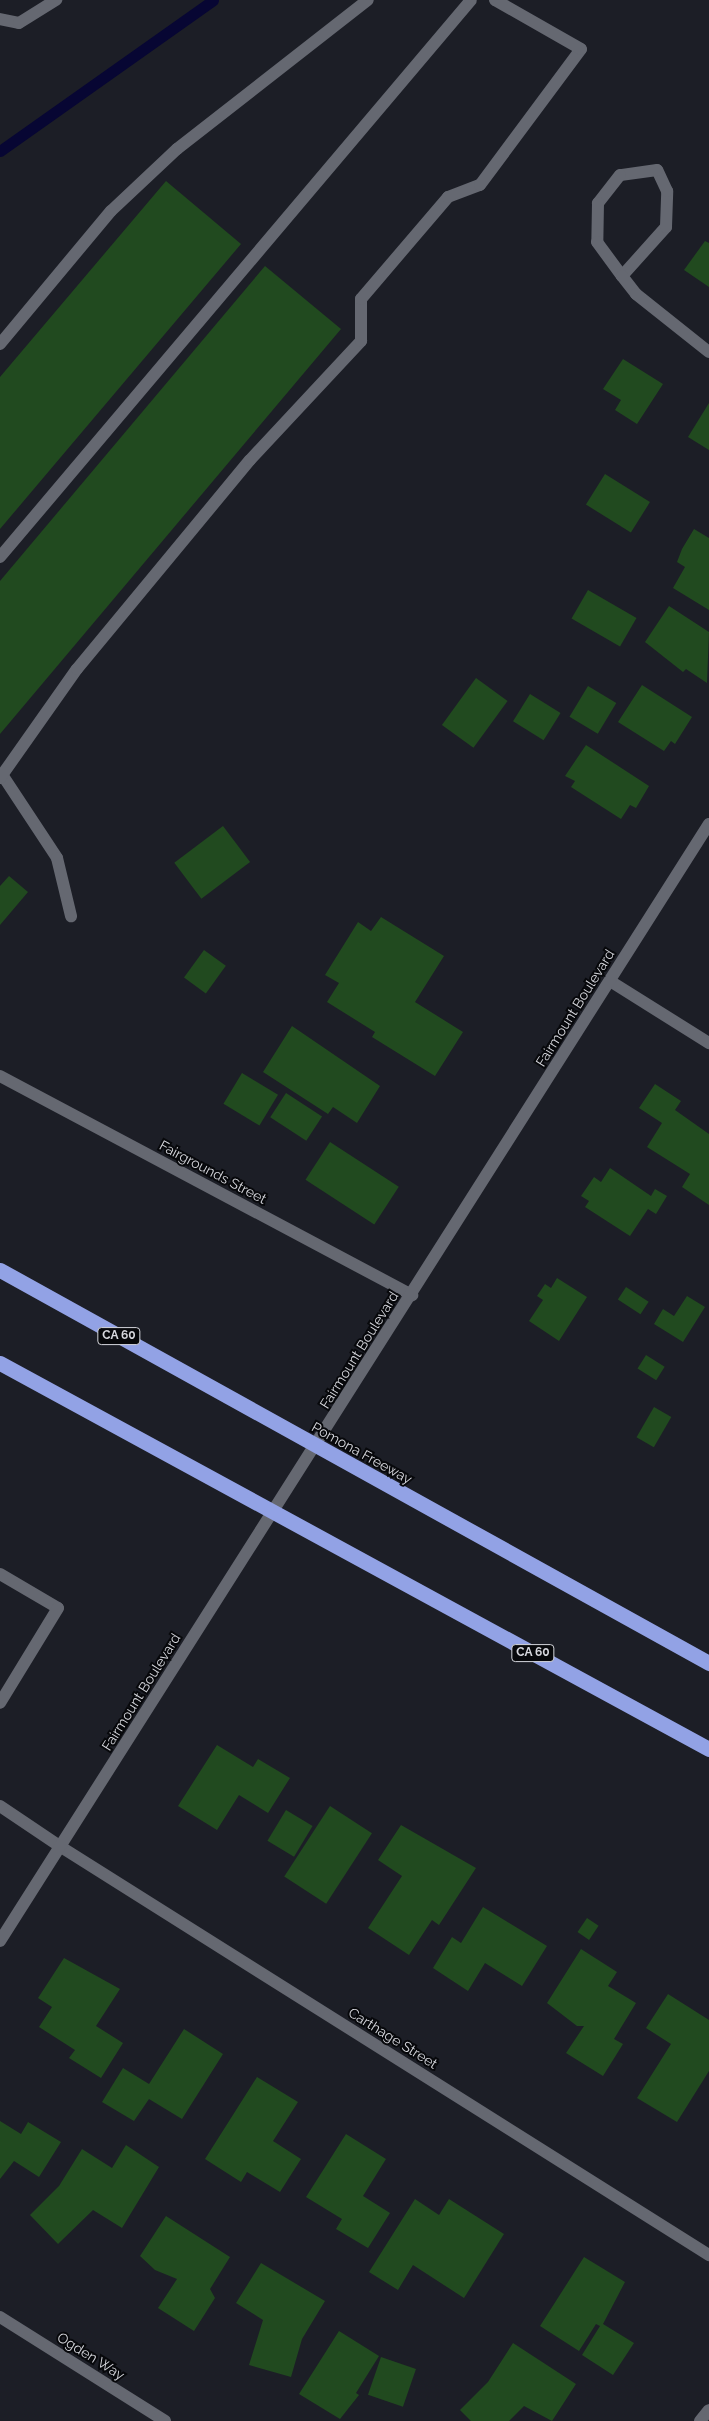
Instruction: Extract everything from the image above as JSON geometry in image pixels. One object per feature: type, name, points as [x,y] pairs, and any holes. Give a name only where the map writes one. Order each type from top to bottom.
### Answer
[{"type":"highway","name":"Pomona Freeway","points":[[0,1270],[709,1663]]},
{"type":"highway","name":"CA 60","points":[[0,1363],[197,1467],[709,1749]]},
{"type":"street","points":[[0,19],[19,24],[56,0]]},
{"type":"street","points":[[0,344],[111,211],[177,149],[368,0]]},
{"type":"street","points":[[0,558],[471,0]]},
{"type":"street","points":[[70,916],[57,858],[1,777],[77,669],[250,460],[361,341],[361,300],[448,197],[480,185],[581,49],[495,0]]},
{"type":"street","points":[[622,276],[666,227],[667,191],[657,170],[620,175],[598,203],[597,242],[622,276],[636,294],[709,352]]},
{"type":"street","name":"Fairmount Boulevard","points":[[0,1942],[709,824]]},
{"type":"street","points":[[610,981],[709,1044]]},
{"type":"street","name":"Fairgrounds Street","points":[[0,1076],[412,1295]]},
{"type":"street","points":[[0,1574],[58,1608],[0,1703]]},
{"type":"street","name":"Carthage Street","points":[[0,1806],[709,2255]]},
{"type":"street","name":"Ogden Way","points":[[0,2317],[165,2421]]},
{"type":"street","points":[[700,2421],[709,2410]]},
{"type":"building","points":[[166,181],[241,244],[0,529],[0,377]]},
{"type":"building","points":[[705,241],[709,243],[709,287],[684,270]]},
{"type":"building","points":[[265,266],[341,329],[0,734],[0,581]]},
{"type":"building","points":[[623,359],[663,384],[637,424],[615,410],[621,400],[603,389]]},
{"type":"building","points":[[709,403],[709,450],[688,437]]},
{"type":"building","points":[[605,474],[650,502],[631,533],[586,505]]},
{"type":"building","points":[[694,529],[709,538],[709,610],[673,588],[685,567],[677,562],[682,549]]},
{"type":"building","points":[[588,590],[636,618],[620,647],[572,619]]},
{"type":"building","points":[[669,606],[709,632],[707,683],[686,669],[683,672],[645,642]]},
{"type":"building","points":[[476,678],[508,701],[473,748],[442,725]]},
{"type":"building","points":[[642,685],[692,717],[675,744],[671,741],[664,751],[618,722]]},
{"type":"building","points":[[588,686],[616,703],[598,734],[569,717]]},
{"type":"building","points":[[530,694],[561,713],[544,740],[513,721]]},
{"type":"building","points":[[586,745],[649,786],[636,808],[630,805],[621,819],[571,787],[575,781],[565,776]]},
{"type":"building","points":[[223,826],[250,862],[201,899],[174,863]]},
{"type":"building","points":[[9,876],[28,892],[0,925],[0,886]]},
{"type":"building","points":[[381,917],[444,956],[415,1002],[463,1032],[435,1076],[372,1037],[375,1032],[327,1002],[339,983],[325,975],[358,922],[371,931]]},
{"type":"building","points":[[204,950],[226,966],[206,993],[184,978]]},
{"type":"building","points":[[292,1026],[380,1086],[357,1123],[333,1107],[328,1114],[263,1072]]},
{"type":"building","points":[[242,1073],[278,1095],[259,1125],[223,1104]]},
{"type":"building","points":[[655,1084],[681,1101],[675,1110],[709,1134],[709,1205],[682,1187],[690,1174],[647,1147],[662,1123],[639,1108]]},
{"type":"building","points":[[286,1093],[322,1116],[306,1141],[270,1117]]},
{"type":"building","points":[[330,1142],[399,1187],[374,1224],[305,1180]]},
{"type":"building","points":[[610,1168],[651,1196],[655,1189],[667,1196],[656,1214],[648,1209],[630,1236],[585,1207],[589,1201],[581,1196],[594,1177],[601,1182]]},
{"type":"building","points":[[557,1278],[587,1297],[559,1341],[529,1321],[543,1300],[537,1296],[545,1284],[551,1288]]},
{"type":"building","points":[[626,1287],[649,1302],[640,1314],[618,1300]]},
{"type":"building","points":[[687,1296],[705,1307],[683,1342],[654,1324],[663,1309],[674,1316]]},
{"type":"building","points":[[646,1355],[665,1367],[656,1380],[638,1369]]},
{"type":"building","points":[[654,1407],[671,1417],[654,1447],[636,1437]]},
{"type":"building","points":[[217,1745],[253,1767],[258,1759],[290,1778],[268,1813],[239,1795],[217,1830],[178,1806]]},
{"type":"building","points":[[330,1806],[372,1833],[326,1904],[284,1876]]},
{"type":"building","points":[[286,1810],[313,1826],[294,1857],[267,1841]]},
{"type":"building","points":[[401,1825],[476,1868],[439,1925],[432,1920],[409,1955],[368,1928],[402,1876],[378,1860]]},
{"type":"building","points":[[483,1907],[547,1946],[522,1986],[485,1963],[468,1991],[433,1968],[452,1937],[461,1943]]},
{"type":"building","points":[[587,1918],[599,1926],[589,1940],[577,1932]]},
{"type":"building","points":[[581,1949],[617,1972],[608,1986],[636,2003],[614,2039],[623,2044],[603,2076],[566,2053],[584,2026],[577,2026],[547,2003]]},
{"type":"building","points":[[64,1958],[120,1989],[96,2026],[123,2043],[101,2078],[69,2058],[75,2050],[39,2027],[52,2007],[38,1998]]},
{"type":"building","points":[[668,1994],[709,2020],[709,2071],[677,2122],[637,2098],[671,2044],[646,2028]]},
{"type":"building","points":[[184,2029],[223,2054],[182,2119],[149,2099],[134,2121],[102,2102],[123,2068],[149,2084]]},
{"type":"building","points":[[257,2077],[298,2102],[273,2141],[301,2159],[280,2192],[247,2172],[241,2182],[205,2159]]},
{"type":"building","points":[[0,2121],[21,2134],[28,2122],[61,2142],[39,2177],[14,2161],[0,2179]]},
{"type":"building","points":[[346,2134],[386,2159],[363,2196],[390,2213],[368,2248],[336,2229],[342,2219],[306,2197]]},
{"type":"building","points":[[126,2145],[159,2167],[122,2228],[93,2210],[58,2244],[30,2215],[59,2186],[82,2149],[112,2168]]},
{"type":"building","points":[[415,2199],[439,2215],[449,2199],[504,2234],[464,2298],[413,2265],[398,2290],[369,2272]]},
{"type":"building","points":[[166,2216],[230,2257],[210,2289],[215,2298],[194,2331],[158,2308],[177,2279],[155,2270],[140,2256]]},
{"type":"building","points":[[584,2257],[625,2282],[603,2324],[634,2343],[613,2375],[582,2355],[600,2326],[596,2324],[579,2351],[540,2326]]},
{"type":"building","points":[[261,2263],[325,2301],[302,2339],[291,2377],[249,2365],[263,2320],[236,2303]]},
{"type":"building","points":[[339,2331],[379,2356],[356,2393],[359,2395],[340,2419],[299,2394]]},
{"type":"building","points":[[513,2343],[576,2384],[552,2421],[524,2406],[509,2421],[471,2421],[460,2410],[488,2382]]},
{"type":"building","points":[[381,2357],[416,2369],[403,2407],[368,2395]]},
{"type":"waterway","points":[[0,151],[213,0]]}]
